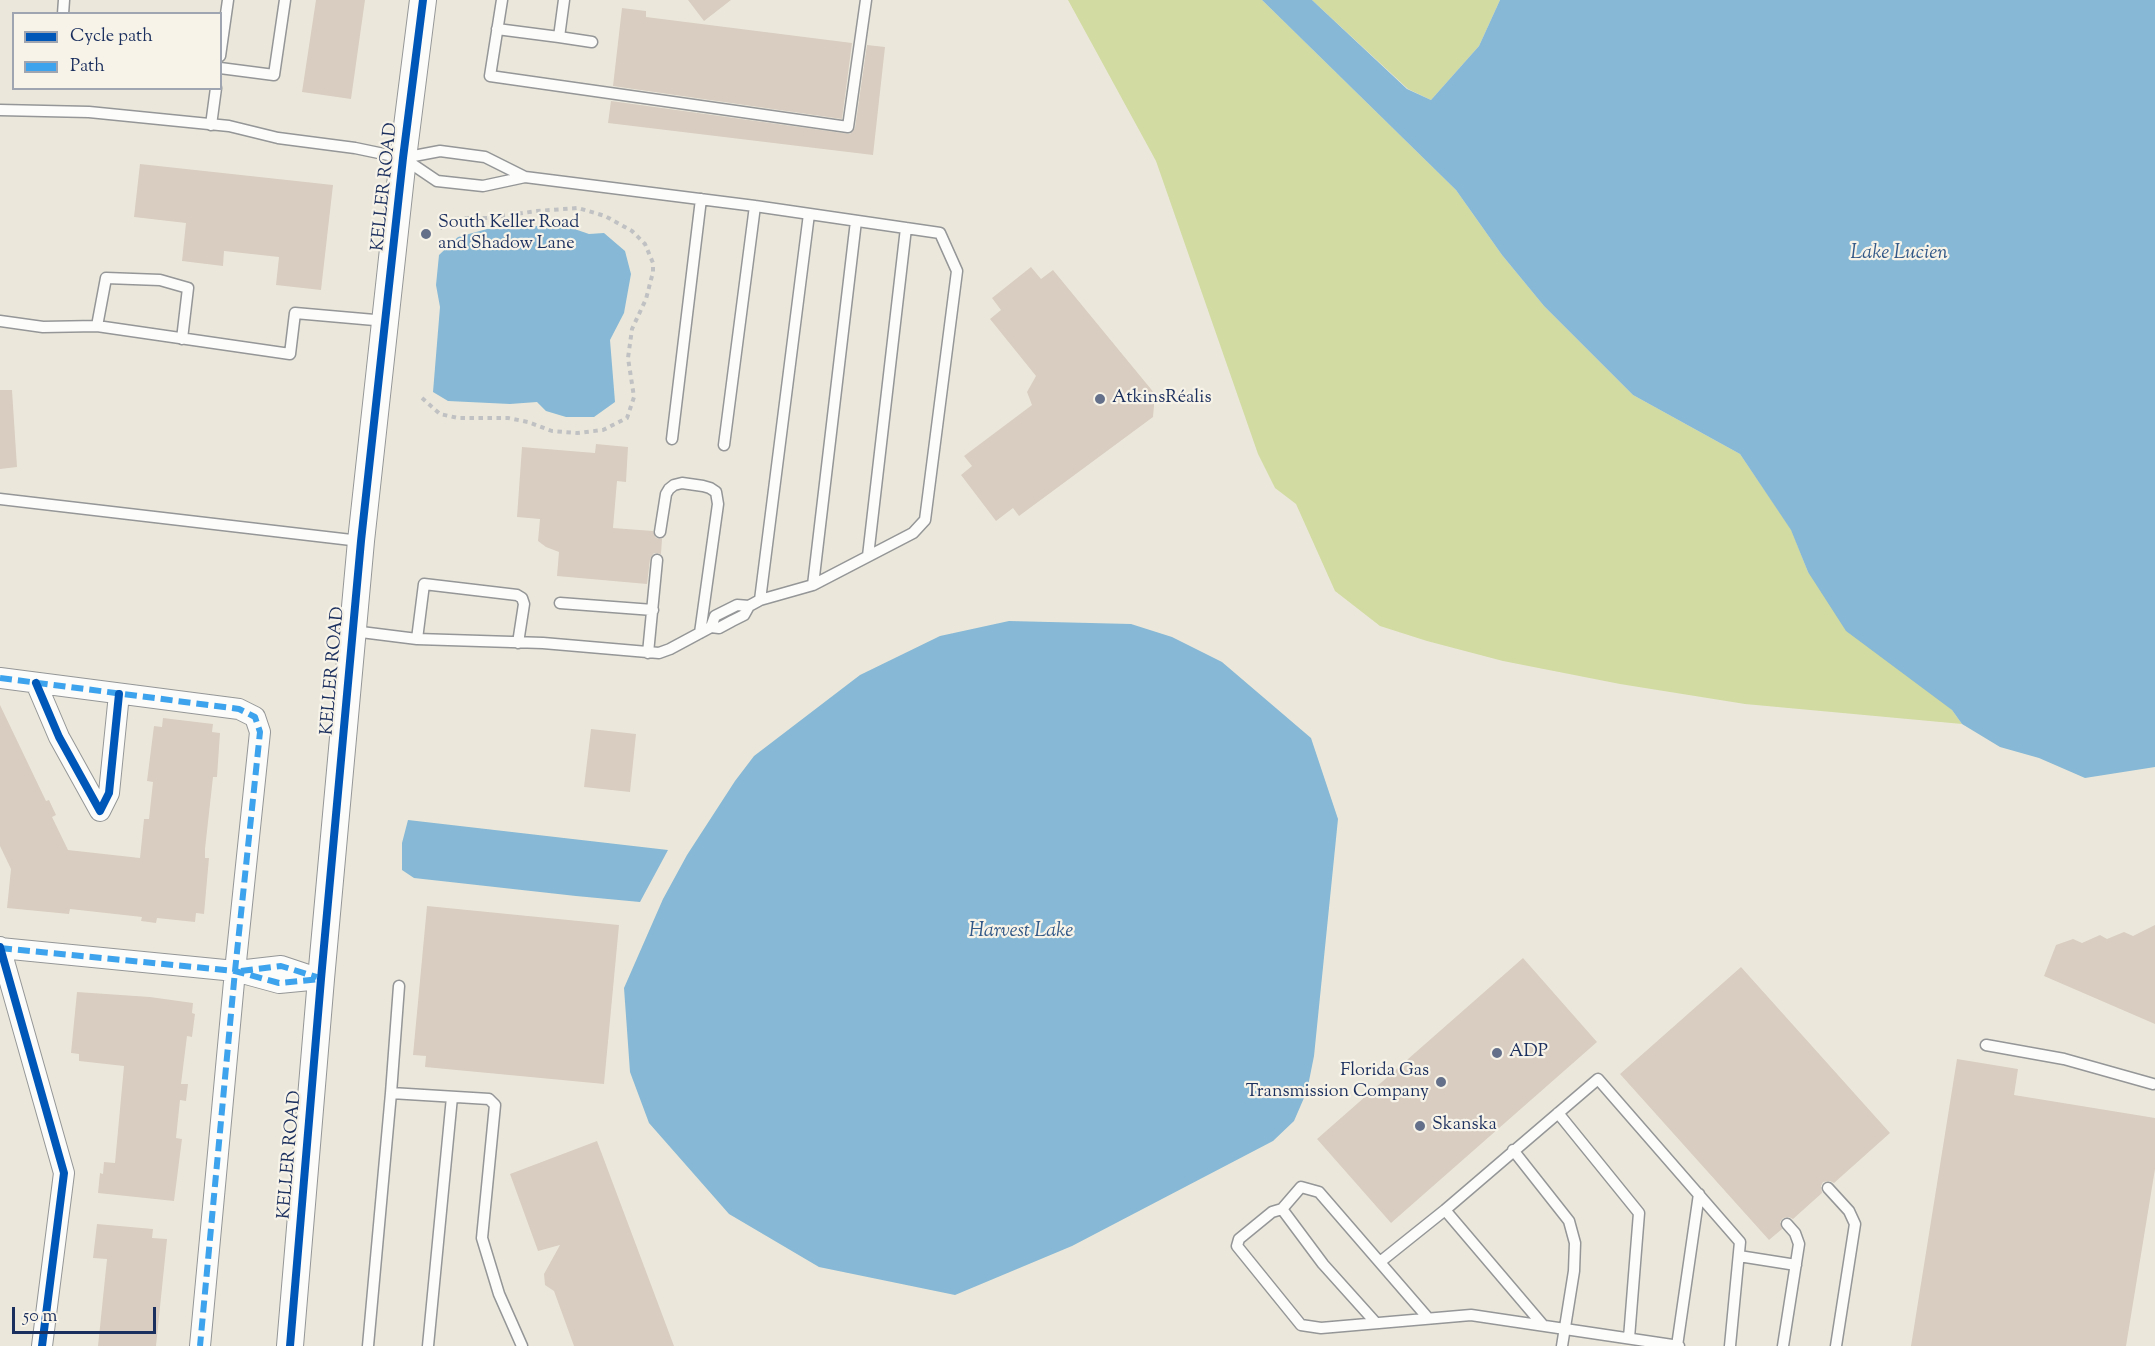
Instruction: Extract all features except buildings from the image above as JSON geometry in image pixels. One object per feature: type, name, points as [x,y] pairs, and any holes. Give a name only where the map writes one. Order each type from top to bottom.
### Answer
[{"type":"street","name":"KELLER ROAD","points":[[290,1346],[361,541],[403,158],[423,0]]},
{"type":"street","points":[[0,678],[239,709],[255,717],[260,732],[200,1346]]},
{"type":"street","points":[[36,683],[59,737],[100,811],[109,793],[119,694]]},
{"type":"street","points":[[42,1346],[64,1173],[0,948],[235,971],[279,983],[321,978]]},
{"type":"lane","points":[[222,42],[228,0]]},
{"type":"lane","points":[[222,68],[274,75],[285,0]]},
{"type":"lane","points":[[502,0],[490,76],[848,127],[866,0]]},
{"type":"lane","points":[[559,37],[564,0]]},
{"type":"lane","points":[[497,29],[592,42]]},
{"type":"lane","points":[[211,125],[216,90]]},
{"type":"lane","points":[[0,110],[89,112],[229,126],[278,138],[355,148],[403,158],[437,181],[483,186],[525,177],[755,206],[940,233],[957,271],[925,520],[913,533],[813,585],[760,600],[749,606],[744,615],[719,628],[711,627],[670,650],[659,653],[543,643],[417,639],[353,631]]},
{"type":"lane","points":[[403,158],[440,151],[485,157],[525,177]]},
{"type":"lane","points":[[672,439],[701,199]]},
{"type":"lane","points":[[724,445],[755,206]]},
{"type":"lane","points":[[760,600],[809,214]]},
{"type":"lane","points":[[813,585],[856,221]]},
{"type":"lane","points":[[868,556],[906,228]]},
{"type":"lane","points":[[97,326],[106,278],[160,280],[188,288],[182,339]]},
{"type":"lane","points":[[0,321],[43,327],[97,326],[290,354],[295,314],[386,321]]},
{"type":"lane","points":[[660,532],[666,494],[674,484],[703,486],[716,492],[718,504],[700,633]]},
{"type":"lane","points":[[0,500],[361,541]]},
{"type":"lane","points":[[648,652],[657,560]]},
{"type":"lane","points":[[417,639],[424,584],[517,595],[522,598],[524,604],[518,643]]},
{"type":"lane","points":[[560,603],[652,610]]},
{"type":"lane","points":[[368,1346],[399,986]]},
{"type":"lane","points":[[1986,1045],[2064,1059],[2153,1084]]},
{"type":"lane","points":[[1380,1262],[1445,1210],[1598,1079],[1740,1242],[1730,1346]]},
{"type":"lane","points":[[391,1093],[489,1099],[495,1105],[482,1238],[499,1294],[522,1346]]},
{"type":"lane","points":[[428,1346],[452,1097]]},
{"type":"lane","points":[[1558,1113],[1639,1213],[1629,1338]]},
{"type":"lane","points":[[1513,1150],[1569,1221],[1575,1243],[1574,1270],[1562,1346]]},
{"type":"lane","points":[[1428,1318],[1319,1192],[1301,1187],[1282,1209],[1272,1212],[1239,1239],[1237,1246],[1301,1325],[1321,1328],[1471,1315],[1678,1346],[1699,1194]]},
{"type":"lane","points":[[1828,1188],[1849,1211],[1855,1224],[1836,1346]]},
{"type":"lane","points":[[1282,1209],[1323,1264],[1376,1323]]},
{"type":"lane","points":[[1445,1210],[1542,1324]]},
{"type":"lane","points":[[1783,1346],[1799,1244],[1795,1233],[1787,1224]]},
{"type":"lane","points":[[1739,1256],[1796,1264]]},
{"type":"path","points":[[422,398],[440,414],[458,418],[508,418],[560,432],[577,434],[603,430],[627,418],[634,397],[628,358],[633,329],[646,299],[653,272],[653,263],[645,244],[632,231],[604,216],[578,208],[487,218],[464,218],[448,223],[439,229]]},
{"type":"green space","points":[[1068,0],[1262,0],[1456,190],[1502,255],[1544,306],[1633,395],[1740,454],[1791,529],[1808,572],[1952,710],[1962,724],[1745,704],[1620,684],[1503,661],[1380,626],[1335,591],[1296,504],[1275,488],[1258,454],[1156,161]]},
{"type":"green space","points":[[1312,0],[1500,0],[1479,46],[1431,100],[1408,89]]},
{"type":"water","name":"Lake Lucien","points":[[1262,0],[1312,0],[1407,89],[1431,100],[1479,46],[1500,0],[2155,0],[2155,767],[2085,778],[2039,758],[2000,747],[1962,724],[1952,710],[1846,631],[1808,572],[1791,530],[1740,454],[1633,395],[1544,306],[1502,255],[1456,190]]},
{"type":"water","points":[[557,223],[589,234],[604,233],[625,251],[631,274],[624,313],[610,340],[615,402],[594,417],[566,417],[546,411],[537,402],[510,404],[448,401],[433,392],[440,307],[436,285],[439,255],[458,237],[487,229],[516,229]]},
{"type":"water","name":"Harvest Lake","points":[[1009,621],[1131,624],[1172,637],[1222,662],[1311,738],[1338,819],[1314,1056],[1307,1091],[1294,1121],[1273,1141],[1072,1246],[955,1295],[819,1267],[729,1214],[649,1123],[630,1072],[624,988],[663,899],[687,855],[754,756],[860,675],[940,636]]},
{"type":"water","points":[[408,820],[668,850],[640,902],[414,878],[402,870],[402,843]]},
{"type":"marked path","points":[[0,678],[239,709],[255,717],[260,732],[200,1346]]},
{"type":"marked path","points":[[0,948],[235,971],[279,983],[321,979]]},
{"type":"marked path","points":[[241,971],[281,966],[317,977]]},
{"type":"cycle path","points":[[290,1346],[361,541],[403,158],[423,0]]},
{"type":"cycle path","points":[[36,683],[59,737],[100,811],[109,793],[119,694]]},
{"type":"cycle path","points":[[0,947],[64,1173],[42,1346]]},
{"type":"place","name":"South Keller Road and Shadow Lane","points":[[426,234]]},
{"type":"place","name":"AtkinsRéalis","points":[[1100,399]]},
{"type":"place","name":"ADP","points":[[1497,1053]]},
{"type":"place","name":"Florida Gas Transmission Company","points":[[1441,1082]]},
{"type":"place","name":"Skanska","points":[[1420,1126]]}]
